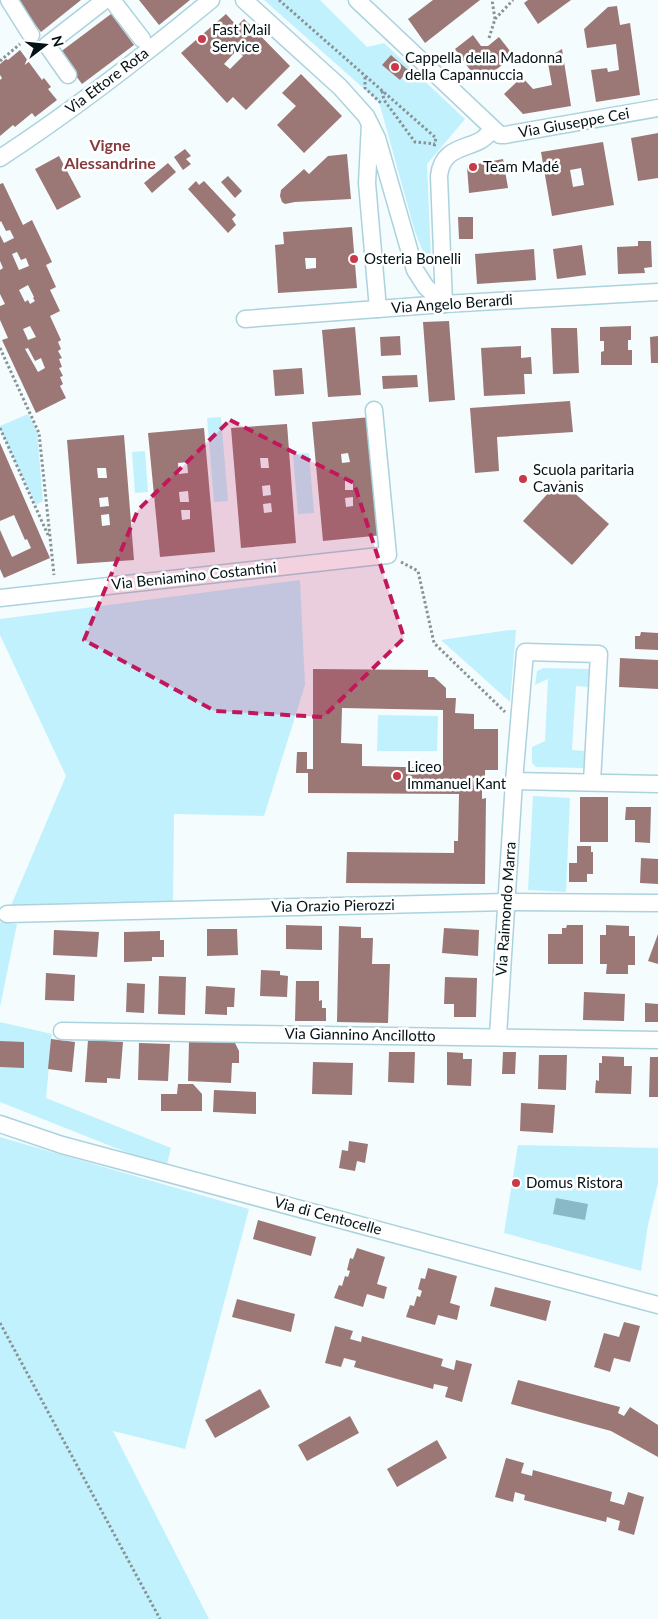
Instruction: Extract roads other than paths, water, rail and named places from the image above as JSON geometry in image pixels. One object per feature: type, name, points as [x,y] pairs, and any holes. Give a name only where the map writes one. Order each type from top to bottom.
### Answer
[{"type":"street","points":[[9,0],[30,35]]},
{"type":"street","points":[[68,75],[47,45],[106,0]]},
{"type":"street","points":[[112,0],[142,39]]},
{"type":"street","name":"Via Ettore Rota","points":[[0,158],[114,77],[211,0]]},
{"type":"street","points":[[244,0],[340,87],[361,109],[370,122],[379,144],[415,270],[423,283],[444,304]]},
{"type":"street","points":[[358,0],[492,128],[487,138],[453,152],[444,160],[440,169],[444,304]]},
{"type":"street","name":"Via Giuseppe Cei","points":[[492,128],[503,136],[658,108]]},
{"type":"street","points":[[370,122],[367,183],[378,309]]},
{"type":"street","name":"Via Angelo Berardi","points":[[245,319],[444,304],[658,292]]},
{"type":"street","name":"Via Beniamino Costantini","points":[[0,598],[388,555],[374,410]]},
{"type":"street","name":"Via Raimondo Marra","points":[[498,1036],[514,781],[525,652],[599,654],[592,782]]},
{"type":"street","points":[[514,781],[658,784]]},
{"type":"street","name":"Via Orazio Pierozzi","points":[[8,914],[507,902],[658,902]]},
{"type":"street","name":"Via Giannino Ancillotto","points":[[62,1031],[498,1036],[658,1040]]},
{"type":"street","name":"Via di Centocelle","points":[[0,1124],[62,1145],[658,1305]]},
{"type":"place","name":"Fast Mail Service","points":[[202,39]]},
{"type":"place","name":"Cappella della Madonna della Capannuccia","points":[[395,67]]},
{"type":"place","name":"Team Madé","points":[[473,167]]},
{"type":"place","name":"Osteria Bonelli","points":[[354,259]]},
{"type":"place","name":"Scuola paritaria Cavanis","points":[[523,479]]},
{"type":"place","name":"Liceo Immanuel Kant","points":[[397,776]]},
{"type":"place","name":"Domus Ristora","points":[[516,1183]]},
{"type":"district","name":"Vigne Alessandrine","points":[[110,154]]}]
